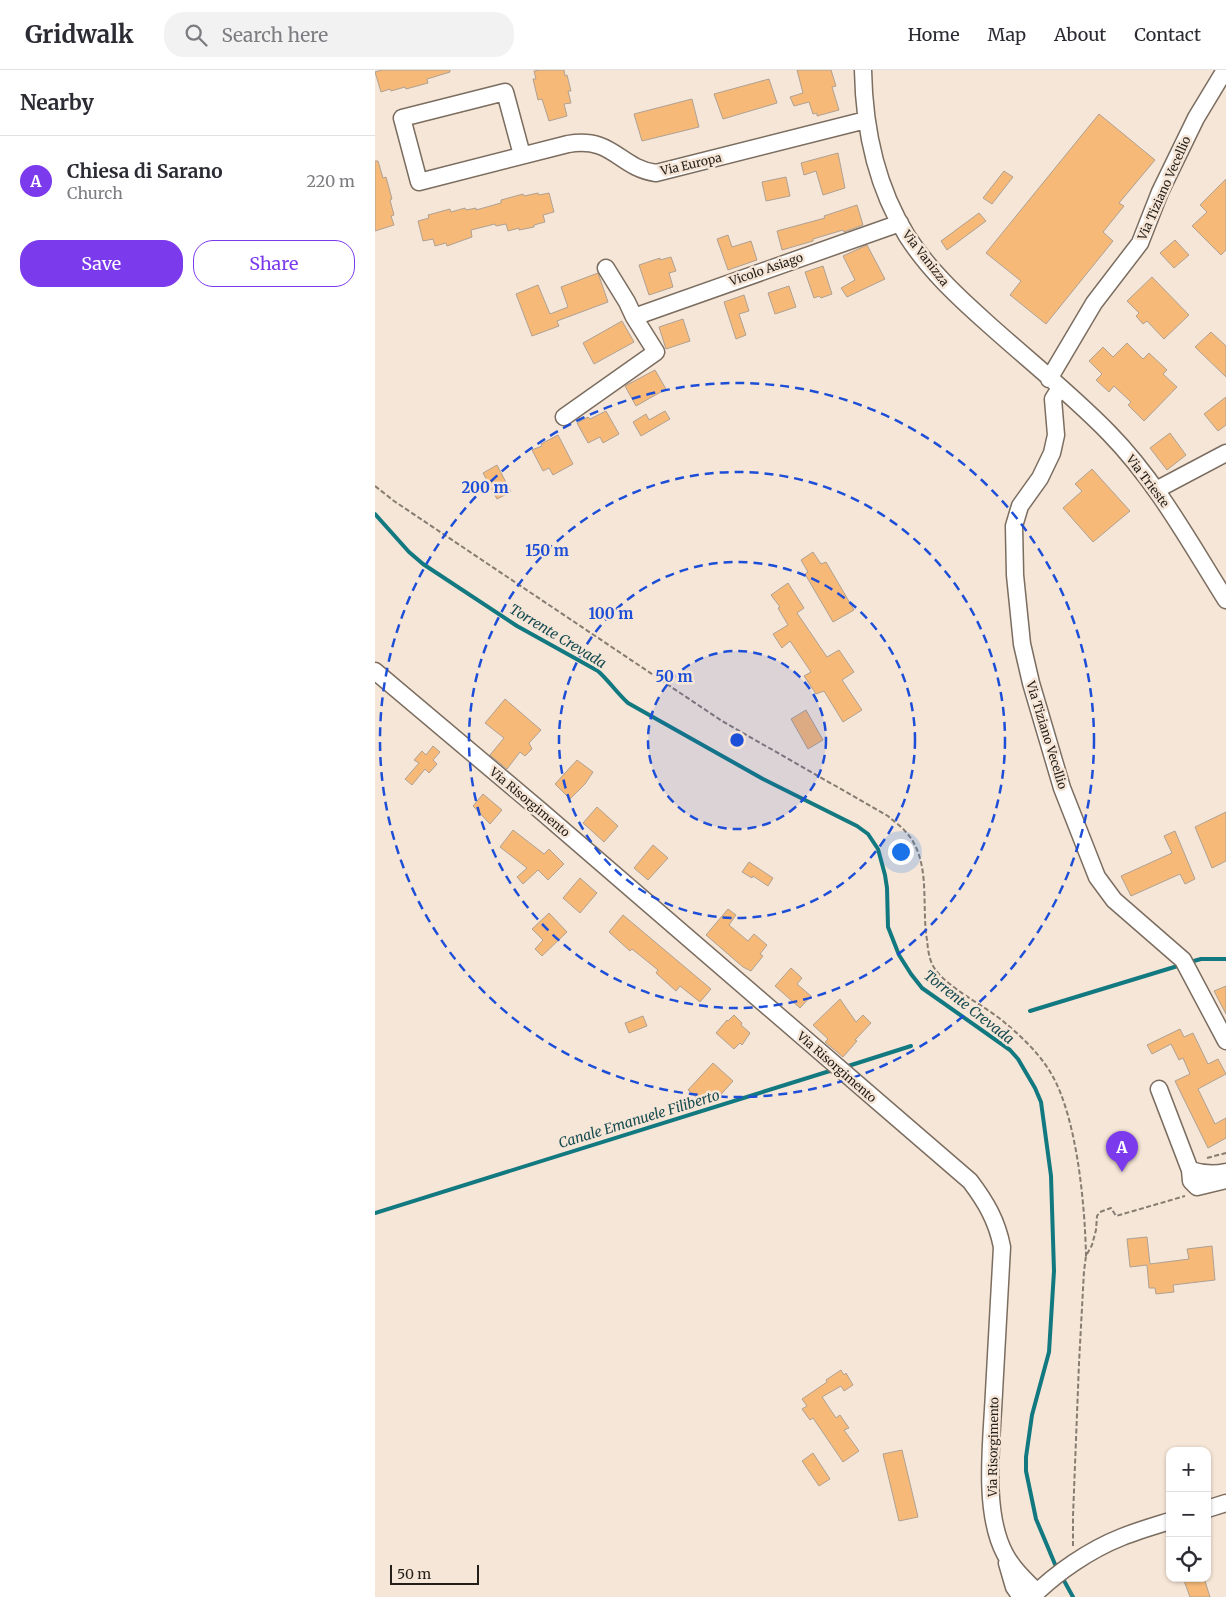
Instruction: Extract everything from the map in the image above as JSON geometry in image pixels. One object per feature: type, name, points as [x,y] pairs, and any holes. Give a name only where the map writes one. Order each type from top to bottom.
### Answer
[{"type":"street","name":"Via Vanizza","points":[[863,70],[866,120],[877,170],[900,223],[918,251],[941,280],[1055,383]]},
{"type":"street","name":"Via Tiziano Vecellio","points":[[1225,70],[1195,118],[1160,192],[1140,243],[1094,303],[1055,383],[1053,399],[1056,435],[1052,453],[1040,478],[1020,506],[1014,526],[1015,575],[1022,644],[1026,664],[1062,788],[1097,877],[1114,900],[1185,964],[1226,1041]]},
{"type":"street","name":"Via Europa","points":[[522,155],[505,92],[402,118],[419,182],[522,155],[585,142],[609,149],[639,169],[656,173],[866,120]]},
{"type":"street","name":"Vicolo Asiago","points":[[634,317],[900,223]]},
{"type":"street","points":[[564,417],[656,352],[606,268]]},
{"type":"street","name":"Via Trieste","points":[[1055,383],[1109,433],[1146,476],[1226,600]]},
{"type":"street","points":[[1156,490],[1226,453]]},
{"type":"street","name":"Via Risorgimento","points":[[375,671],[556,824],[970,1181],[983,1198],[999,1230],[1002,1247],[991,1462],[992,1505],[995,1523],[1005,1554],[1018,1574],[1037,1592]]},
{"type":"street","points":[[1159,1089],[1189,1167],[1191,1181],[1197,1187],[1226,1180]]},
{"type":"street","points":[[1189,1167],[1203,1174],[1226,1172]]},
{"type":"street","points":[[1211,1508],[1226,1503]]},
{"type":"street","points":[[1037,1592],[1084,1557],[1116,1540],[1166,1522]]},
{"type":"street","points":[[1005,1554],[1014,1587],[1021,1597]]},
{"type":"path","points":[[375,486],[394,501],[722,721],[888,816],[906,831],[913,841],[923,875],[925,930],[929,954],[935,968],[948,982],[1003,1021],[1042,1060],[1060,1091],[1070,1128],[1080,1179],[1086,1256],[1079,1363],[1073,1550]]},
{"type":"path","points":[[1189,1167],[1226,1153]]},
{"type":"path","points":[[1086,1256],[1092,1245],[1097,1216],[1100,1212],[1111,1208],[1116,1216],[1186,1196],[1196,1190],[1197,1187]]},
{"type":"building","points":[[382,70],[450,70],[450,72],[427,79],[428,83],[406,89],[405,87],[381,92],[375,72]]},
{"type":"building","points":[[564,70],[565,76],[567,75],[571,91],[568,91],[571,103],[564,104],[567,116],[549,121],[542,99],[538,100],[533,79],[536,79],[534,71]]},
{"type":"building","points":[[797,70],[831,70],[836,86],[832,87],[839,110],[817,116],[817,113],[813,114],[809,102],[794,106],[790,97],[803,93]]},
{"type":"building","points":[[769,79],[777,103],[723,119],[714,94]]},
{"type":"building","points":[[692,99],[699,127],[642,141],[634,114]]},
{"type":"building","points":[[1099,114],[1155,160],[1119,203],[1124,206],[1103,232],[1113,241],[1046,324],[1010,295],[1021,281],[986,253]]},
{"type":"building","points":[[838,153],[845,188],[823,195],[816,171],[804,175],[801,163]]},
{"type":"building","points":[[375,161],[378,161],[383,178],[386,177],[392,199],[390,200],[394,215],[391,216],[394,225],[375,231]]},
{"type":"building","points":[[1004,171],[1013,177],[992,204],[983,198]]},
{"type":"building","points":[[786,177],[790,196],[766,201],[762,182]]},
{"type":"building","points":[[1226,179],[1226,250],[1221,255],[1192,226],[1207,212],[1200,205]]},
{"type":"building","points":[[538,193],[539,195],[549,193],[554,212],[543,215],[545,222],[534,225],[534,227],[508,231],[506,224],[496,226],[495,224],[471,230],[472,237],[447,246],[446,243],[435,246],[433,239],[423,241],[418,221],[429,218],[428,215],[450,209],[451,212],[465,208],[466,210],[476,208],[476,210],[501,203],[501,200],[523,194],[524,196]]},
{"type":"building","points":[[857,205],[863,225],[782,250],[777,231],[825,218],[824,216]]},
{"type":"building","points":[[979,213],[986,221],[947,250],[941,241]]},
{"type":"building","points":[[728,235],[732,247],[751,241],[757,260],[728,270],[717,239]]},
{"type":"building","points":[[1175,240],[1189,255],[1174,268],[1160,253]]},
{"type":"building","points":[[867,245],[885,279],[847,297],[841,288],[855,280],[843,256]]},
{"type":"building","points":[[671,257],[676,271],[669,273],[673,287],[649,295],[639,265],[660,258],[660,260]]},
{"type":"building","points":[[823,266],[832,294],[821,298],[819,296],[814,298],[805,272]]},
{"type":"building","points":[[598,273],[608,302],[557,321],[559,326],[532,336],[516,294],[538,285],[550,314],[568,307],[561,287]]},
{"type":"building","points":[[1152,277],[1189,315],[1164,339],[1147,321],[1143,324],[1136,316],[1139,313],[1127,301]]},
{"type":"building","points":[[789,286],[796,307],[775,314],[768,293]]},
{"type":"building","points":[[744,295],[749,311],[739,314],[746,335],[736,339],[724,302]]},
{"type":"building","points":[[683,319],[690,341],[666,349],[659,327]]},
{"type":"building","points":[[622,321],[634,342],[594,364],[583,343]]},
{"type":"building","points":[[1211,332],[1226,346],[1226,377],[1195,347]]},
{"type":"building","points":[[1127,343],[1143,359],[1149,353],[1167,370],[1163,374],[1177,387],[1144,421],[1128,405],[1131,402],[1114,386],[1109,392],[1096,380],[1102,374],[1089,361],[1103,347],[1113,357]]},
{"type":"building","points":[[655,370],[666,389],[636,406],[625,386]]},
{"type":"building","points":[[1226,397],[1226,425],[1218,431],[1204,414]]},
{"type":"building","points":[[606,411],[619,434],[603,443],[600,437],[588,443],[577,423]]},
{"type":"building","points":[[665,411],[670,419],[641,436],[633,422],[646,414],[649,420]]},
{"type":"building","points":[[1170,433],[1186,455],[1167,470],[1150,448]]},
{"type":"building","points":[[558,435],[573,464],[553,475],[549,468],[543,471],[532,450],[542,446],[541,444]]},
{"type":"building","points":[[497,465],[511,492],[497,499],[483,473]]},
{"type":"building","points":[[1092,469],[1130,511],[1093,542],[1063,508],[1082,491],[1075,484]]},
{"type":"building","points":[[813,552],[821,564],[826,562],[854,610],[833,622],[805,574],[808,572],[801,560]]},
{"type":"building","points":[[788,583],[804,608],[797,613],[827,657],[839,650],[854,672],[842,680],[862,710],[843,722],[824,691],[816,694],[804,676],[811,672],[790,641],[782,648],[773,634],[788,625],[778,608],[780,607],[771,595]]},
{"type":"building","points":[[505,699],[541,730],[529,743],[532,749],[525,756],[520,752],[507,769],[490,755],[504,738],[485,723]]},
{"type":"building","points":[[806,710],[823,740],[808,749],[791,719]]},
{"type":"building","points":[[433,746],[440,752],[433,760],[437,764],[429,773],[425,769],[412,785],[405,779],[419,763],[414,760],[422,751],[426,755]]},
{"type":"building","points":[[577,760],[593,772],[585,784],[570,799],[555,784]]},
{"type":"building","points":[[483,794],[502,810],[490,824],[473,806]]},
{"type":"building","points":[[597,807],[618,826],[604,842],[583,823]]},
{"type":"building","points":[[1226,812],[1226,861],[1212,868],[1195,827]]},
{"type":"building","points":[[513,830],[544,854],[549,849],[564,864],[548,880],[538,870],[523,884],[517,877],[527,868],[500,847]]},
{"type":"building","points":[[1175,831],[1195,879],[1185,884],[1180,874],[1131,896],[1121,876],[1172,853],[1164,836]]},
{"type":"building","points":[[653,845],[668,858],[648,880],[634,868]]},
{"type":"building","points":[[749,862],[773,878],[768,886],[753,876],[752,878],[742,872]]},
{"type":"building","points":[[580,878],[597,893],[580,913],[563,898]]},
{"type":"building","points":[[728,909],[736,915],[729,925],[748,941],[754,934],[767,945],[760,954],[763,956],[751,971],[743,967],[706,935]]},
{"type":"building","points":[[549,913],[567,932],[542,956],[535,949],[543,940],[532,929]]},
{"type":"building","points":[[623,915],[711,989],[700,1002],[680,986],[676,991],[656,973],[658,970],[632,949],[630,951],[609,932]]},
{"type":"building","points":[[791,968],[802,978],[797,984],[811,996],[800,1008],[775,986]]},
{"type":"building","points":[[1226,986],[1226,1014],[1214,991]]},
{"type":"building","points":[[840,999],[856,1022],[863,1015],[871,1023],[855,1040],[857,1041],[843,1057],[825,1042],[828,1039],[813,1025]]},
{"type":"building","points":[[734,1015],[750,1033],[742,1045],[740,1043],[734,1049],[716,1033]]},
{"type":"building","points":[[643,1016],[647,1026],[629,1033],[625,1023]]},
{"type":"building","points":[[1180,1029],[1184,1037],[1193,1033],[1208,1064],[1218,1059],[1226,1074],[1198,1089],[1215,1124],[1226,1118],[1226,1138],[1208,1148],[1175,1081],[1190,1074],[1183,1058],[1179,1060],[1171,1044],[1152,1054],[1147,1045]]},
{"type":"building","points":[[713,1063],[733,1081],[716,1100],[712,1096],[705,1105],[688,1090]]},
{"type":"building","points":[[1147,1237],[1150,1264],[1189,1259],[1187,1249],[1212,1246],[1215,1280],[1173,1285],[1174,1292],[1156,1294],[1155,1288],[1149,1288],[1147,1265],[1130,1267],[1127,1239]]},
{"type":"building","points":[[841,1370],[844,1375],[846,1373],[853,1385],[844,1391],[841,1386],[822,1397],[836,1418],[840,1415],[849,1428],[844,1430],[859,1451],[843,1462],[813,1418],[810,1420],[802,1409],[807,1406],[802,1399]]},
{"type":"building","points":[[902,1450],[918,1517],[899,1521],[883,1454]]},
{"type":"building","points":[[813,1453],[830,1479],[819,1486],[802,1461]]},
{"type":"building","points":[[1184,1582],[1205,1582],[1210,1597],[1190,1597]]},
{"type":"waterway","name":"Torrente Crevada","points":[[375,514],[409,552],[423,564],[517,626],[598,671],[628,703],[763,779],[857,826],[868,834],[878,849],[885,875],[888,927],[899,955],[911,974],[922,988],[1010,1050],[1018,1059],[1041,1102],[1051,1176],[1054,1271],[1049,1352],[1032,1415],[1026,1471],[1036,1519],[1057,1569]]},
{"type":"waterway","name":"Canale Emanuele Filiberto","points":[[1190,962],[1201,959],[1226,959]]},
{"type":"waterway","name":"Canale Emanuele Filiberto","points":[[1030,1011],[1181,965]]},
{"type":"waterway","name":"Canale Emanuele Filiberto","points":[[845,1067],[911,1046]]},
{"type":"waterway","name":"Canale Emanuele Filiberto","points":[[375,1213],[833,1070]]},
{"type":"waterway","name":"Torrente Crevada","points":[[1062,1577],[1073,1597]]},
{"type":"place","name":"Chiesa di Sarano","points":[[1122,1172]]}]
